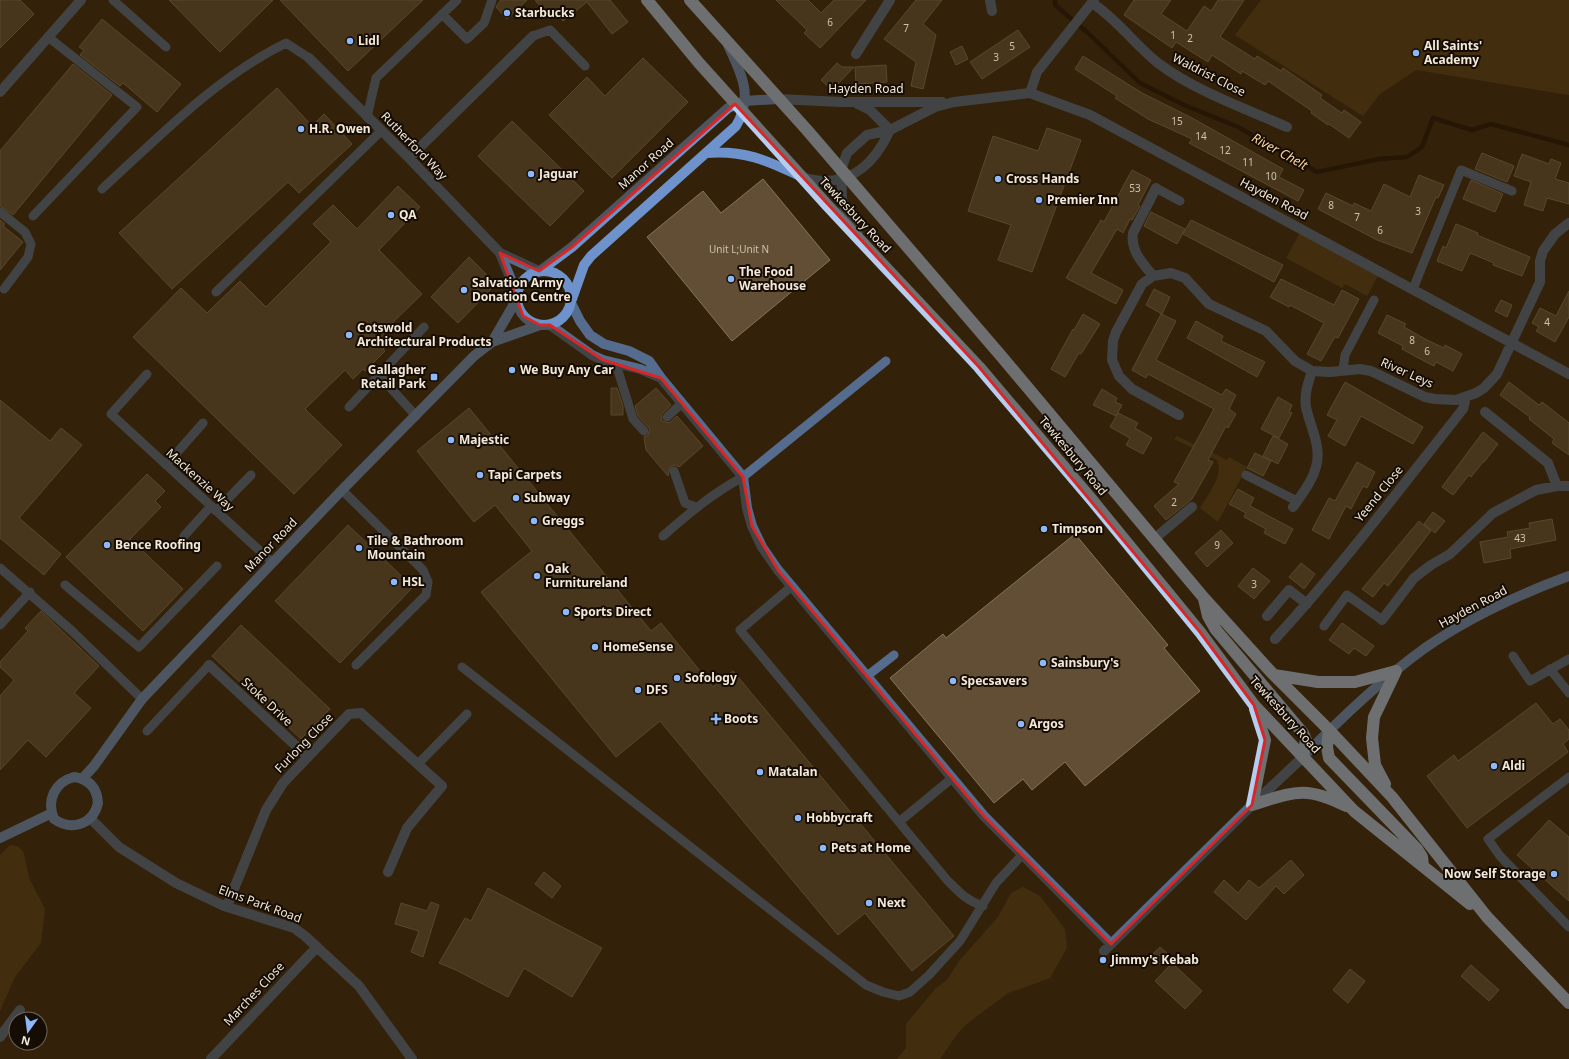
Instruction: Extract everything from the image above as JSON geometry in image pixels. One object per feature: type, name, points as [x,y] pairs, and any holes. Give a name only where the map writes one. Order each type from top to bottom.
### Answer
[{"type":"highway","name":"Tewkesbury Road","points":[[647,0],[741,106],[801,177],[979,368],[1010,404],[1200,632],[1254,706],[1354,811],[1487,917]]},
{"type":"highway","name":"Tewkesbury Road","points":[[690,0],[778,98],[843,176],[1002,357],[1204,598],[1274,675],[1329,730],[1392,798],[1487,917],[1569,1003]]},
{"type":"highway","points":[[1204,598],[1208,616],[1216,630],[1303,733],[1306,740],[1303,757]]},
{"type":"highway","points":[[1274,675],[1318,682],[1355,682],[1396,671]]},
{"type":"highway","points":[[1392,798],[1375,765],[1372,738],[1374,717],[1396,671]]},
{"type":"highway","points":[[1254,706],[1265,740],[1252,805],[1288,794],[1308,792],[1326,796],[1354,811]]},
{"type":"highway","points":[[1329,730],[1327,747],[1330,758],[1417,849],[1422,857],[1423,866]]},
{"type":"street","points":[[0,92],[81,0]]},
{"type":"street","points":[[856,54],[890,0]]},
{"type":"street","points":[[990,0],[992,11]]},
{"type":"street","points":[[1030,93],[1037,72],[1093,2]]},
{"type":"street","name":"Waldrist Close","points":[[1093,2],[1108,14],[1142,49],[1169,71],[1198,87],[1287,127]]},
{"type":"street","points":[[409,158],[533,36]]},
{"type":"street","points":[[724,38],[742,75],[744,83],[741,106],[732,130],[672,182],[591,256],[584,265],[571,301],[564,317],[550,325],[540,325],[523,316],[518,308],[517,297],[524,279],[539,271],[548,271],[563,278],[571,292],[571,301],[580,321],[590,335],[604,344],[629,351],[649,361],[661,378],[744,477],[747,508],[752,526],[762,547],[792,586],[951,779],[1022,855],[1111,944]]},
{"type":"street","name":"Rutherford Way","points":[[309,58],[409,158],[500,254],[517,297]]},
{"type":"street","name":"Hayden Road","points":[[778,98],[852,102],[954,102],[1030,93],[1090,115],[1569,374]]},
{"type":"street","points":[[741,106],[778,98]]},
{"type":"street","points":[[706,153],[727,152],[748,154],[772,163],[801,177],[824,182],[843,176],[882,148],[890,130],[870,110],[852,102]]},
{"type":"street","name":"Hayden Road","points":[[843,176],[847,153],[867,135],[890,130],[935,107],[954,102]]},
{"type":"street","name":"Manor Road","points":[[539,271],[572,247],[713,121],[741,106]]},
{"type":"street","points":[[843,176],[845,210],[864,246]]},
{"type":"street","points":[[1156,188],[1133,233],[1132,240],[1135,252],[1153,276],[1142,284],[1116,332],[1113,341],[1112,360],[1119,376],[1132,389],[1179,415]]},
{"type":"street","name":"River Leys","points":[[1153,276],[1171,273],[1185,278],[1209,304],[1266,331],[1295,361],[1312,371],[1330,372],[1360,369],[1371,371],[1425,396],[1435,399],[1456,400],[1484,388],[1497,374],[1540,282],[1540,261],[1543,251],[1555,234],[1569,223]]},
{"type":"street","name":"Rutherford Way","points":[[500,254],[539,271]]},
{"type":"street","name":"Manor Road","points":[[492,342],[517,297]]},
{"type":"street","name":"Manor Road","points":[[83,778],[94,766],[142,699],[272,562],[474,356],[492,342],[540,325]]},
{"type":"street","points":[[550,325],[592,355],[616,364],[640,369],[661,378]]},
{"type":"street","points":[[1295,504],[1314,474],[1318,455],[1306,407],[1306,394],[1312,371]]},
{"type":"street","name":"Yeend Close","points":[[1275,639],[1307,604],[1463,409],[1466,397]]},
{"type":"street","points":[[1485,412],[1548,463],[1557,486]]},
{"type":"street","points":[[1382,620],[1414,578],[1431,565],[1450,554],[1493,513],[1536,490],[1557,486],[1569,486]]},
{"type":"street","points":[[1154,539],[1192,507]]},
{"type":"street","name":"Hayden Road","points":[[1303,757],[1329,730],[1396,671],[1426,648],[1458,628],[1526,594],[1568,579]]},
{"type":"street","points":[[1267,616],[1289,590],[1307,604]]},
{"type":"street","name":"Stoke Drive","points":[[209,665],[308,757]]},
{"type":"street","name":"Furlong Close","points":[[227,906],[266,810],[283,783],[349,714],[361,713],[442,786],[407,828],[388,872]]},
{"type":"street","points":[[1104,951],[1252,805],[1303,757]]},
{"type":"street","points":[[83,778],[93,787],[97,797],[96,808],[90,818],[78,825],[65,825],[54,819],[52,813],[52,796],[58,786],[68,779],[83,778]]},
{"type":"street","points":[[0,838],[52,813]]},
{"type":"street","name":"Elms Park Road","points":[[90,818],[119,847],[176,883],[227,906],[294,928],[359,986],[412,1059]]},
{"type":"street","name":"Marches Close","points":[[211,1059],[316,948]]},
{"type":"street","points":[[0,1036],[20,1010]]},
{"type":"lane","points":[[113,0],[166,46]]},
{"type":"lane","points":[[367,116],[376,78],[457,0]]},
{"type":"lane","points":[[442,14],[467,39],[484,23],[492,0]]},
{"type":"lane","points":[[533,36],[550,30],[585,66]]},
{"type":"lane","points":[[33,216],[138,107],[48,37]]},
{"type":"lane","points":[[102,189],[209,91],[260,56],[286,43],[309,58]]},
{"type":"lane","points":[[216,292],[381,131]]},
{"type":"lane","points":[[1413,289],[1461,170],[1512,191]]},
{"type":"lane","points":[[1156,188],[1180,201]]},
{"type":"lane","points":[[0,212],[25,232],[31,244],[28,257],[4,289]]},
{"type":"lane","points":[[1343,370],[1345,355],[1374,300]]},
{"type":"lane","points":[[349,407],[424,327]]},
{"type":"lane","points":[[663,536],[696,507],[725,487],[744,477],[886,361]]},
{"type":"lane","points":[[616,364],[633,418],[644,432]]},
{"type":"lane","name":"Mackenzie Way","points":[[147,374],[111,414],[272,562]]},
{"type":"lane","points":[[379,375],[416,416]]},
{"type":"lane","points":[[667,417],[682,403]]},
{"type":"lane","points":[[166,465],[203,423]]},
{"type":"lane","points":[[674,471],[685,503],[696,507]]},
{"type":"lane","points":[[1246,475],[1295,504]]},
{"type":"lane","points":[[184,536],[213,508],[251,476]]},
{"type":"lane","points":[[342,490],[423,570],[428,582],[426,595],[356,665]]},
{"type":"lane","points":[[65,585],[139,647],[217,566]]},
{"type":"lane","points":[[0,568],[30,592],[142,699]]},
{"type":"lane","points":[[792,586],[740,630],[899,822],[964,897],[971,902],[984,906]]},
{"type":"lane","points":[[0,626],[30,592]]},
{"type":"lane","points":[[1324,626],[1347,595],[1382,620]]},
{"type":"lane","points":[[867,676],[894,655]]},
{"type":"lane","points":[[1513,656],[1530,681],[1569,659]]},
{"type":"lane","points":[[147,731],[209,665]]},
{"type":"lane","points":[[462,667],[866,985],[883,992],[898,996],[910,992],[929,976],[960,941],[984,906],[996,883],[1022,855]]},
{"type":"lane","points":[[1550,669],[1569,693]]},
{"type":"lane","points":[[418,764],[466,714]]},
{"type":"lane","points":[[1569,777],[1488,839],[1500,856],[1569,927]]},
{"type":"lane","points":[[899,822],[951,779]]},
{"type":"highlighted area","points":[[735,104],[979,367],[1200,632],[1254,705],[1265,740],[1252,805],[1111,944],[984,816],[778,570],[752,526],[743,477],[661,378],[603,360],[550,325],[540,325],[523,316],[500,253],[539,271],[572,247]]},
{"type":"shaded area","name":"All Saints' Academy","points":[[1261,0],[1569,0],[1569,95],[1416,70],[1380,94],[1363,116],[1235,35]]},
{"type":"shaded area","points":[[1302,229],[1380,272],[1367,296],[1345,284],[1342,288],[1286,258]]},
{"type":"shaded area","points":[[1177,436],[1227,460],[1229,457],[1247,467],[1218,522],[1200,508],[1217,479],[1219,466],[1217,460],[1174,439]]},
{"type":"shaded area","points":[[10,845],[18,846],[24,853],[29,878],[45,909],[41,943],[15,977],[0,1011],[0,855]]},
{"type":"shaded area","points":[[1023,887],[1040,896],[1065,929],[1067,948],[1050,978],[1008,993],[968,1023],[958,1033],[940,1059],[897,1059],[906,1048],[906,1024],[936,988],[947,980],[959,961],[998,917],[1011,893]]},
{"type":"building","points":[[0,0],[20,0],[34,14],[0,48]]},
{"type":"building","points":[[169,0],[273,0],[220,52]]},
{"type":"building","name":"Lidl","points":[[280,0],[423,0],[348,71]]},
{"type":"building","name":"Starbucks","points":[[501,0],[527,0],[507,19],[496,7]]},
{"type":"building","points":[[535,0],[610,0],[628,22],[612,34],[587,2],[563,21],[554,11],[548,16]]},
{"type":"building","points":[[776,0],[808,0],[821,13],[834,0],[866,0],[820,48],[804,33],[807,30]]},
{"type":"building","points":[[916,0],[942,0],[923,24],[936,35],[923,89],[911,86],[916,62],[884,39]]},
{"type":"building","points":[[1134,0],[1171,0],[1161,14],[1187,31],[1204,6],[1211,11],[1218,0],[1244,0],[1220,37],[1255,59],[1257,56],[1281,71],[1283,68],[1322,95],[1320,98],[1342,113],[1344,110],[1361,122],[1349,138],[1329,124],[1328,125],[1311,113],[1312,111],[1268,81],[1265,85],[1242,71],[1241,74],[1212,55],[1208,62],[1176,42],[1172,48],[1124,15]]},
{"type":"building","points":[[102,19],[181,84],[157,112],[123,83],[120,86],[80,55],[84,50],[79,47]]},
{"type":"building","points":[[1018,30],[1030,47],[982,79],[970,62]]},
{"type":"building","points":[[962,46],[968,59],[956,65],[950,52]]},
{"type":"building","points":[[1083,56],[1142,93],[1192,118],[1283,169],[1279,177],[1304,190],[1298,201],[1189,143],[1192,139],[1148,119],[1115,98],[1117,96],[1075,69]]},
{"type":"building","points":[[643,58],[688,102],[612,178],[549,115],[587,77],[605,96]]},
{"type":"building","points":[[837,63],[842,67],[854,67],[832,90],[821,80]]},
{"type":"building","points":[[73,64],[112,95],[13,215],[0,206],[0,151]]},
{"type":"building","points":[[886,65],[887,82],[856,84],[855,67]]},
{"type":"building","points":[[277,88],[312,126],[324,114],[352,144],[299,193],[288,182],[172,289],[119,233]]},
{"type":"building","name":"Jaguar","points":[[512,121],[584,191],[550,226],[478,156]]},
{"type":"building","points":[[1047,128],[1081,140],[1032,272],[998,260],[1011,225],[968,211],[993,136],[1038,151]]},
{"type":"building","points":[[1482,153],[1514,166],[1507,182],[1475,169]]},
{"type":"building","points":[[1522,154],[1549,164],[1551,159],[1561,163],[1555,179],[1569,183],[1569,204],[1547,198],[1543,211],[1524,205],[1531,182],[1514,176]]},
{"type":"building","points":[[1132,170],[1151,180],[1138,205],[1140,206],[1132,220],[1130,219],[1123,233],[1117,229],[1091,273],[1123,290],[1116,304],[1066,278],[1101,220],[1104,222]]},
{"type":"building","points":[[1419,175],[1444,185],[1438,198],[1436,197],[1412,253],[1377,240],[1318,209],[1326,193],[1353,206],[1354,203],[1371,211],[1384,184],[1410,197]]},
{"type":"building","points":[[763,179],[830,260],[732,341],[647,237],[703,191],[721,213]]},
{"type":"building","points":[[1471,180],[1503,194],[1495,212],[1463,199]]},
{"type":"building","points":[[398,186],[420,207],[379,250],[422,294],[384,331],[393,340],[383,349],[385,351],[365,371],[363,369],[353,379],[345,370],[305,409],[342,445],[294,494],[133,337],[181,288],[207,313],[240,281],[266,307],[331,242],[313,224],[333,205],[357,229]]},
{"type":"building","points":[[1151,212],[1185,229],[1177,244],[1144,226]]},
{"type":"building","points":[[0,220],[5,224],[3,226],[23,242],[0,270]]},
{"type":"building","points":[[1191,220],[1283,265],[1274,282],[1183,234]]},
{"type":"building","points":[[1456,224],[1478,233],[1477,235],[1530,257],[1522,276],[1493,265],[1494,263],[1470,253],[1462,271],[1437,261],[1443,246],[1446,248]]},
{"type":"building","name":"Salvation Army Donation Centre","points":[[469,257],[496,284],[458,323],[431,297]]},
{"type":"building","points":[[1281,279],[1334,305],[1342,290],[1359,299],[1338,338],[1335,337],[1321,361],[1307,354],[1324,323],[1290,305],[1289,307],[1270,297]]},
{"type":"building","points":[[1154,289],[1170,297],[1162,314],[1146,305]]},
{"type":"building","points":[[1569,291],[1569,317],[1555,342],[1536,331],[1539,327],[1532,323],[1540,308],[1556,316]]},
{"type":"building","points":[[1501,300],[1512,305],[1507,317],[1495,311]]},
{"type":"building","points":[[1083,314],[1100,324],[1081,354],[1079,353],[1065,377],[1051,369]]},
{"type":"building","points":[[1161,314],[1176,321],[1156,360],[1222,395],[1226,389],[1236,395],[1229,409],[1236,414],[1228,428],[1226,426],[1208,460],[1213,462],[1192,499],[1166,520],[1154,506],[1179,484],[1174,482],[1214,409],[1148,374],[1146,378],[1132,370]]},
{"type":"building","points":[[1387,315],[1406,324],[1404,327],[1427,340],[1444,348],[1445,345],[1462,354],[1453,371],[1436,362],[1434,366],[1426,362],[1402,349],[1403,346],[1378,333]]},
{"type":"building","points":[[1196,321],[1223,336],[1221,341],[1265,362],[1257,377],[1187,338]]},
{"type":"building","points":[[1345,382],[1423,427],[1413,444],[1361,416],[1345,446],[1328,436],[1337,420],[1327,415]]},
{"type":"building","points":[[1509,382],[1539,405],[1542,402],[1569,423],[1569,455],[1552,443],[1554,439],[1529,419],[1530,417],[1500,395]]},
{"type":"building","points":[[611,388],[617,388],[623,406],[623,415],[611,415]]},
{"type":"building","points":[[656,388],[671,405],[661,415],[662,421],[669,423],[677,416],[703,446],[679,467],[675,465],[670,467],[668,476],[646,450],[644,437],[648,435],[650,429],[638,416],[635,406]]},
{"type":"building","points":[[1102,389],[1117,398],[1115,402],[1122,405],[1116,416],[1093,405]]},
{"type":"building","points":[[1278,397],[1292,405],[1289,412],[1292,413],[1279,438],[1261,429]]},
{"type":"building","points":[[0,400],[50,441],[61,428],[82,445],[19,518],[61,554],[44,575],[0,538]]},
{"type":"building","points":[[469,408],[651,631],[661,623],[713,687],[733,671],[954,936],[912,971],[865,913],[838,935],[660,721],[616,757],[481,592],[532,551],[495,505],[474,522],[417,451]]},
{"type":"building","points":[[1118,413],[1138,423],[1135,428],[1152,438],[1143,454],[1126,445],[1130,438],[1110,427]]},
{"type":"building","points":[[1483,432],[1498,444],[1471,477],[1469,475],[1453,495],[1442,487]]},
{"type":"building","points":[[1273,436],[1288,444],[1278,464],[1263,456]]},
{"type":"building","points":[[1255,453],[1271,461],[1263,476],[1247,468]]},
{"type":"building","points":[[1357,462],[1375,472],[1367,488],[1363,486],[1351,509],[1346,506],[1329,539],[1312,530],[1329,498],[1335,501]]},
{"type":"building","name":"Bence Roofing","points":[[147,474],[165,491],[155,501],[161,507],[130,539],[183,589],[143,631],[66,557]]},
{"type":"building","points":[[1238,489],[1254,498],[1250,506],[1293,529],[1285,544],[1264,533],[1266,529],[1244,517],[1246,513],[1229,504]]},
{"type":"building","points":[[1433,512],[1445,521],[1435,533],[1424,524]]},
{"type":"building","points":[[1552,519],[1556,540],[1510,549],[1511,558],[1484,563],[1480,542],[1508,537],[1507,532],[1530,528],[1529,523]]},
{"type":"building","points":[[1419,521],[1431,531],[1388,586],[1384,583],[1373,597],[1362,589]]},
{"type":"building","points":[[348,525],[413,587],[340,663],[275,601]]},
{"type":"building","points":[[1221,530],[1233,543],[1207,567],[1195,553]]},
{"type":"building","name":"Sainsbury's","points":[[1075,534],[1168,645],[1164,648],[1200,691],[1085,786],[1065,762],[1032,790],[1023,779],[994,803],[890,678],[943,634],[946,638]]},
{"type":"building","points":[[1301,563],[1315,574],[1304,589],[1289,577]]},
{"type":"building","points":[[1253,568],[1270,581],[1254,599],[1238,586]]},
{"type":"building","points":[[41,611],[99,666],[74,693],[91,708],[46,757],[28,740],[0,770],[0,696],[14,680],[0,667],[0,662],[28,631],[25,628]]},
{"type":"building","points":[[1342,623],[1374,646],[1366,656],[1354,648],[1349,654],[1329,640]]},
{"type":"building","points":[[241,625],[330,709],[301,739],[212,656]]},
{"type":"building","name":"Aldi","points":[[1536,703],[1553,724],[1560,719],[1569,730],[1569,739],[1563,744],[1568,752],[1467,828],[1427,776],[1454,755],[1458,761]]},
{"type":"building","name":"Now Self Storage","points":[[1549,820],[1569,837],[1569,901],[1517,855]]},
{"type":"building","points":[[1291,860],[1304,875],[1284,894],[1276,886],[1246,920],[1214,892],[1224,880],[1238,893],[1249,880],[1259,888]]},
{"type":"building","points":[[544,872],[561,886],[552,898],[535,884]]},
{"type":"building","points":[[488,888],[602,948],[572,997],[524,968],[508,997],[456,970],[439,963],[465,918],[471,921]]},
{"type":"building","points":[[431,902],[439,905],[423,957],[411,952],[419,931],[395,924],[401,903],[427,911]]},
{"type":"building","points":[[1160,947],[1169,955],[1160,964],[1151,956]]},
{"type":"building","points":[[1172,963],[1202,991],[1185,1009],[1155,981]]},
{"type":"building","points":[[1471,965],[1499,990],[1489,1001],[1461,976]]},
{"type":"building","points":[[1350,969],[1365,981],[1348,1003],[1333,990]]},
{"type":"waterway","name":"River Chelt","points":[[1055,0],[1055,5],[1088,33],[1140,83],[1184,105],[1238,127],[1317,172],[1379,159],[1407,157],[1422,147],[1433,118],[1472,130],[1491,124],[1569,145]]},
{"type":"place","name":"Starbucks","points":[[507,13]]},
{"type":"place","name":"Lidl","points":[[350,41]]},
{"type":"place","name":"All Saints' Academy","points":[[1416,53]]},
{"type":"place","name":"H.R. Owen","points":[[301,129]]},
{"type":"place","name":"Jaguar","points":[[531,174]]},
{"type":"place","name":"Cross Hands","points":[[998,179]]},
{"type":"place","name":"Premier Inn","points":[[1039,200]]},
{"type":"place","name":"QA","points":[[391,215]]},
{"type":"place","name":"The Food Warehouse","points":[[731,279]]},
{"type":"place","name":"Salvation Army Donation Centre","points":[[464,290]]},
{"type":"place","name":"Cotswold Architectural Products","points":[[349,335]]},
{"type":"place","name":"We Buy Any Car","points":[[512,370]]},
{"type":"place","name":"Gallagher Retail Park","points":[[434,377]]},
{"type":"place","name":"Majestic","points":[[451,440]]},
{"type":"place","name":"Tapi Carpets","points":[[480,475]]},
{"type":"place","name":"Subway","points":[[516,498]]},
{"type":"place","name":"Greggs","points":[[534,521]]},
{"type":"place","name":"Timpson","points":[[1044,529]]},
{"type":"place","name":"Bence Roofing","points":[[107,545]]},
{"type":"place","name":"Tile & Bathroom Mountain","points":[[359,548]]},
{"type":"place","name":"Oak Furnitureland","points":[[537,576]]},
{"type":"place","name":"HSL","points":[[394,582]]},
{"type":"place","name":"Sports Direct","points":[[566,612]]},
{"type":"place","name":"HomeSense","points":[[595,647]]},
{"type":"place","name":"Sainsbury's","points":[[1043,663]]},
{"type":"place","name":"Sofology","points":[[677,678]]},
{"type":"place","name":"Specsavers","points":[[953,681]]},
{"type":"place","name":"DFS","points":[[638,690]]},
{"type":"place","name":"Boots","points":[[716,719]]},
{"type":"place","name":"Argos","points":[[1021,724]]},
{"type":"place","name":"Aldi","points":[[1494,766]]},
{"type":"place","name":"Matalan","points":[[760,772]]},
{"type":"place","name":"Hobbycraft","points":[[798,818]]},
{"type":"place","name":"Pets at Home","points":[[823,848]]},
{"type":"place","name":"Now Self Storage","points":[[1554,874]]},
{"type":"place","name":"Next","points":[[869,903]]},
{"type":"place","name":"Jimmy's Kebab","points":[[1103,960]]}]
